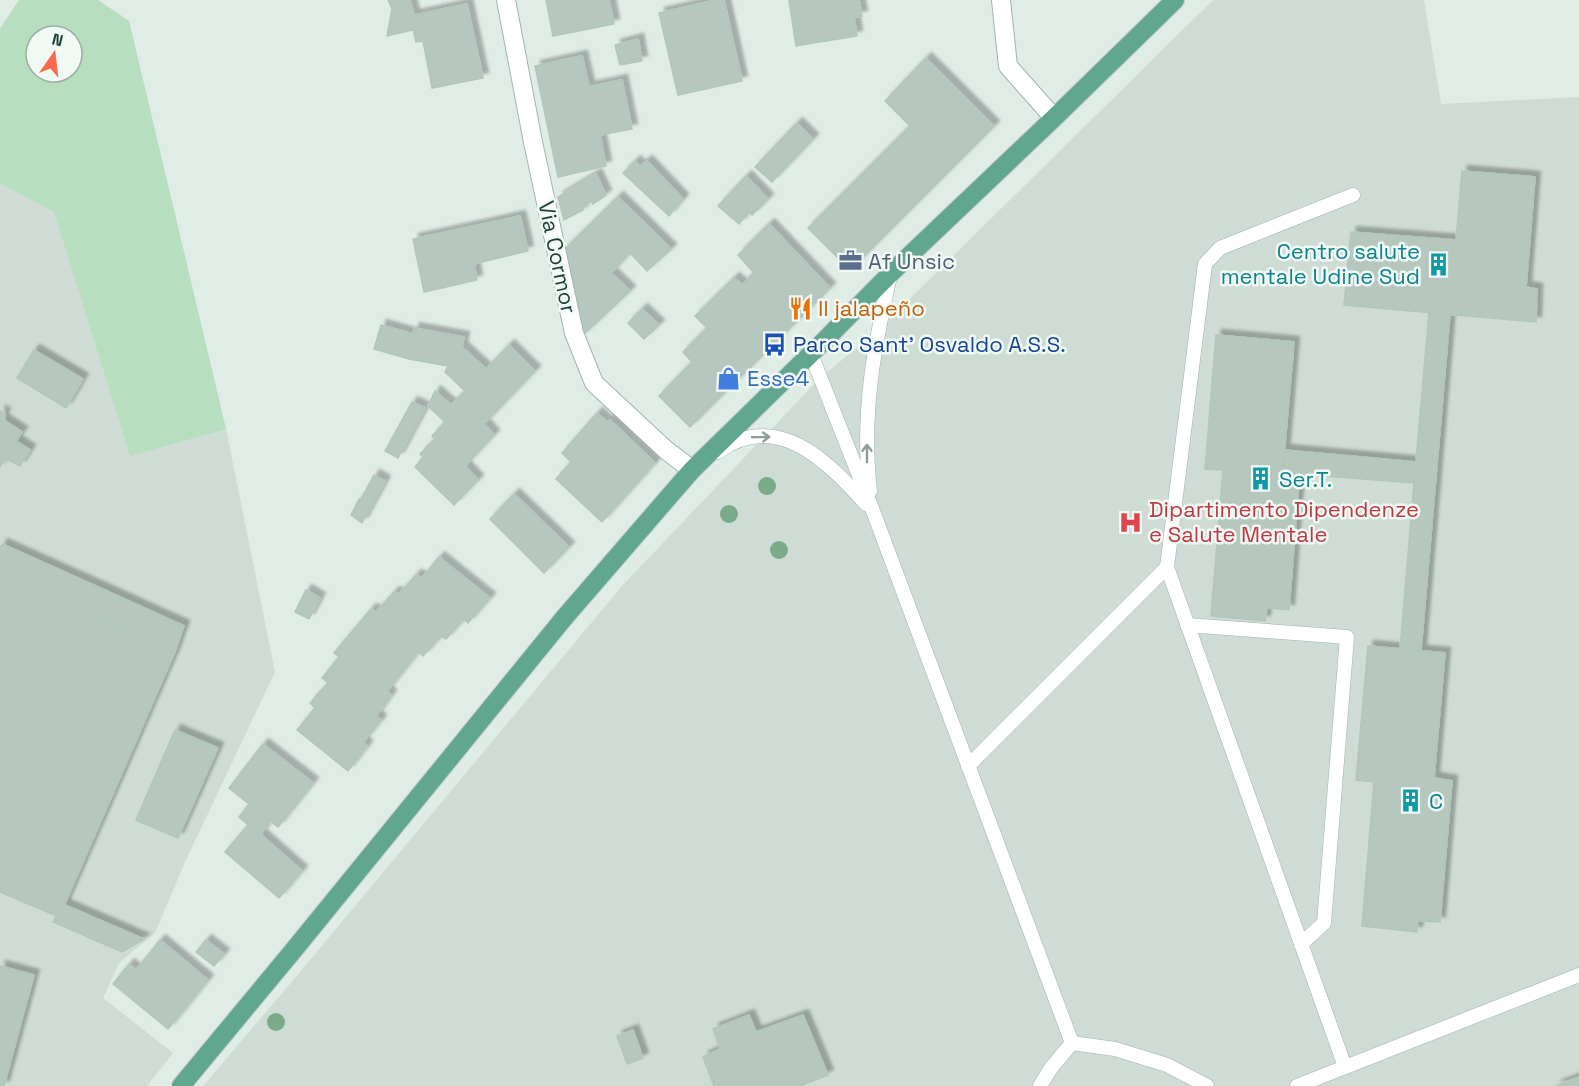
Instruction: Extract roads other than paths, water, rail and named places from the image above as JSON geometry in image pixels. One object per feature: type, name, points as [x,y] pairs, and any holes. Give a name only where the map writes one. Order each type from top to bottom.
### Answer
[{"type":"main road","points":[[181,1086],[564,618],[692,470],[892,272],[1175,0]]},
{"type":"street","name":"Via Cormor","points":[[506,0],[533,142],[574,333],[594,383],[666,450],[692,470]]},
{"type":"street","points":[[1001,0],[1008,66],[1054,118]]},
{"type":"lane","points":[[1345,1067],[1167,567],[1204,264],[1220,248],[1353,195]]},
{"type":"lane","points":[[873,511],[867,460],[870,389],[878,330],[892,272]]},
{"type":"lane","points":[[811,354],[873,511],[1072,1043]]},
{"type":"lane","points":[[692,470],[725,446],[747,437],[766,435],[788,440],[816,456],[841,477],[873,511]]},
{"type":"lane","points":[[968,766],[1167,567]]},
{"type":"lane","points":[[1187,625],[1347,637],[1324,923],[1301,944]]},
{"type":"lane","points":[[1297,1086],[1579,975]]},
{"type":"lane","points":[[1040,1086],[1051,1068],[1072,1043]]},
{"type":"lane","points":[[1072,1043],[1115,1049],[1167,1065],[1207,1086]]},
{"type":"place","name":"Af Unsic","points":[[850,261]]},
{"type":"place","name":"Centro salute mentale Udine Sud","points":[[1438,264]]},
{"type":"place","name":"Il jalapeño","points":[[800,308]]},
{"type":"place","name":"Parco Sant' Osvaldo A.S.S.","points":[[775,344]]},
{"type":"place","name":"Esse4","points":[[729,378]]},
{"type":"place","name":"Ser.T.","points":[[1261,479]]},
{"type":"place","name":"Dipartimento Dipendenze e Salute Mentale","points":[[1131,522]]},
{"type":"place","name":"C","points":[[1411,801]]}]
